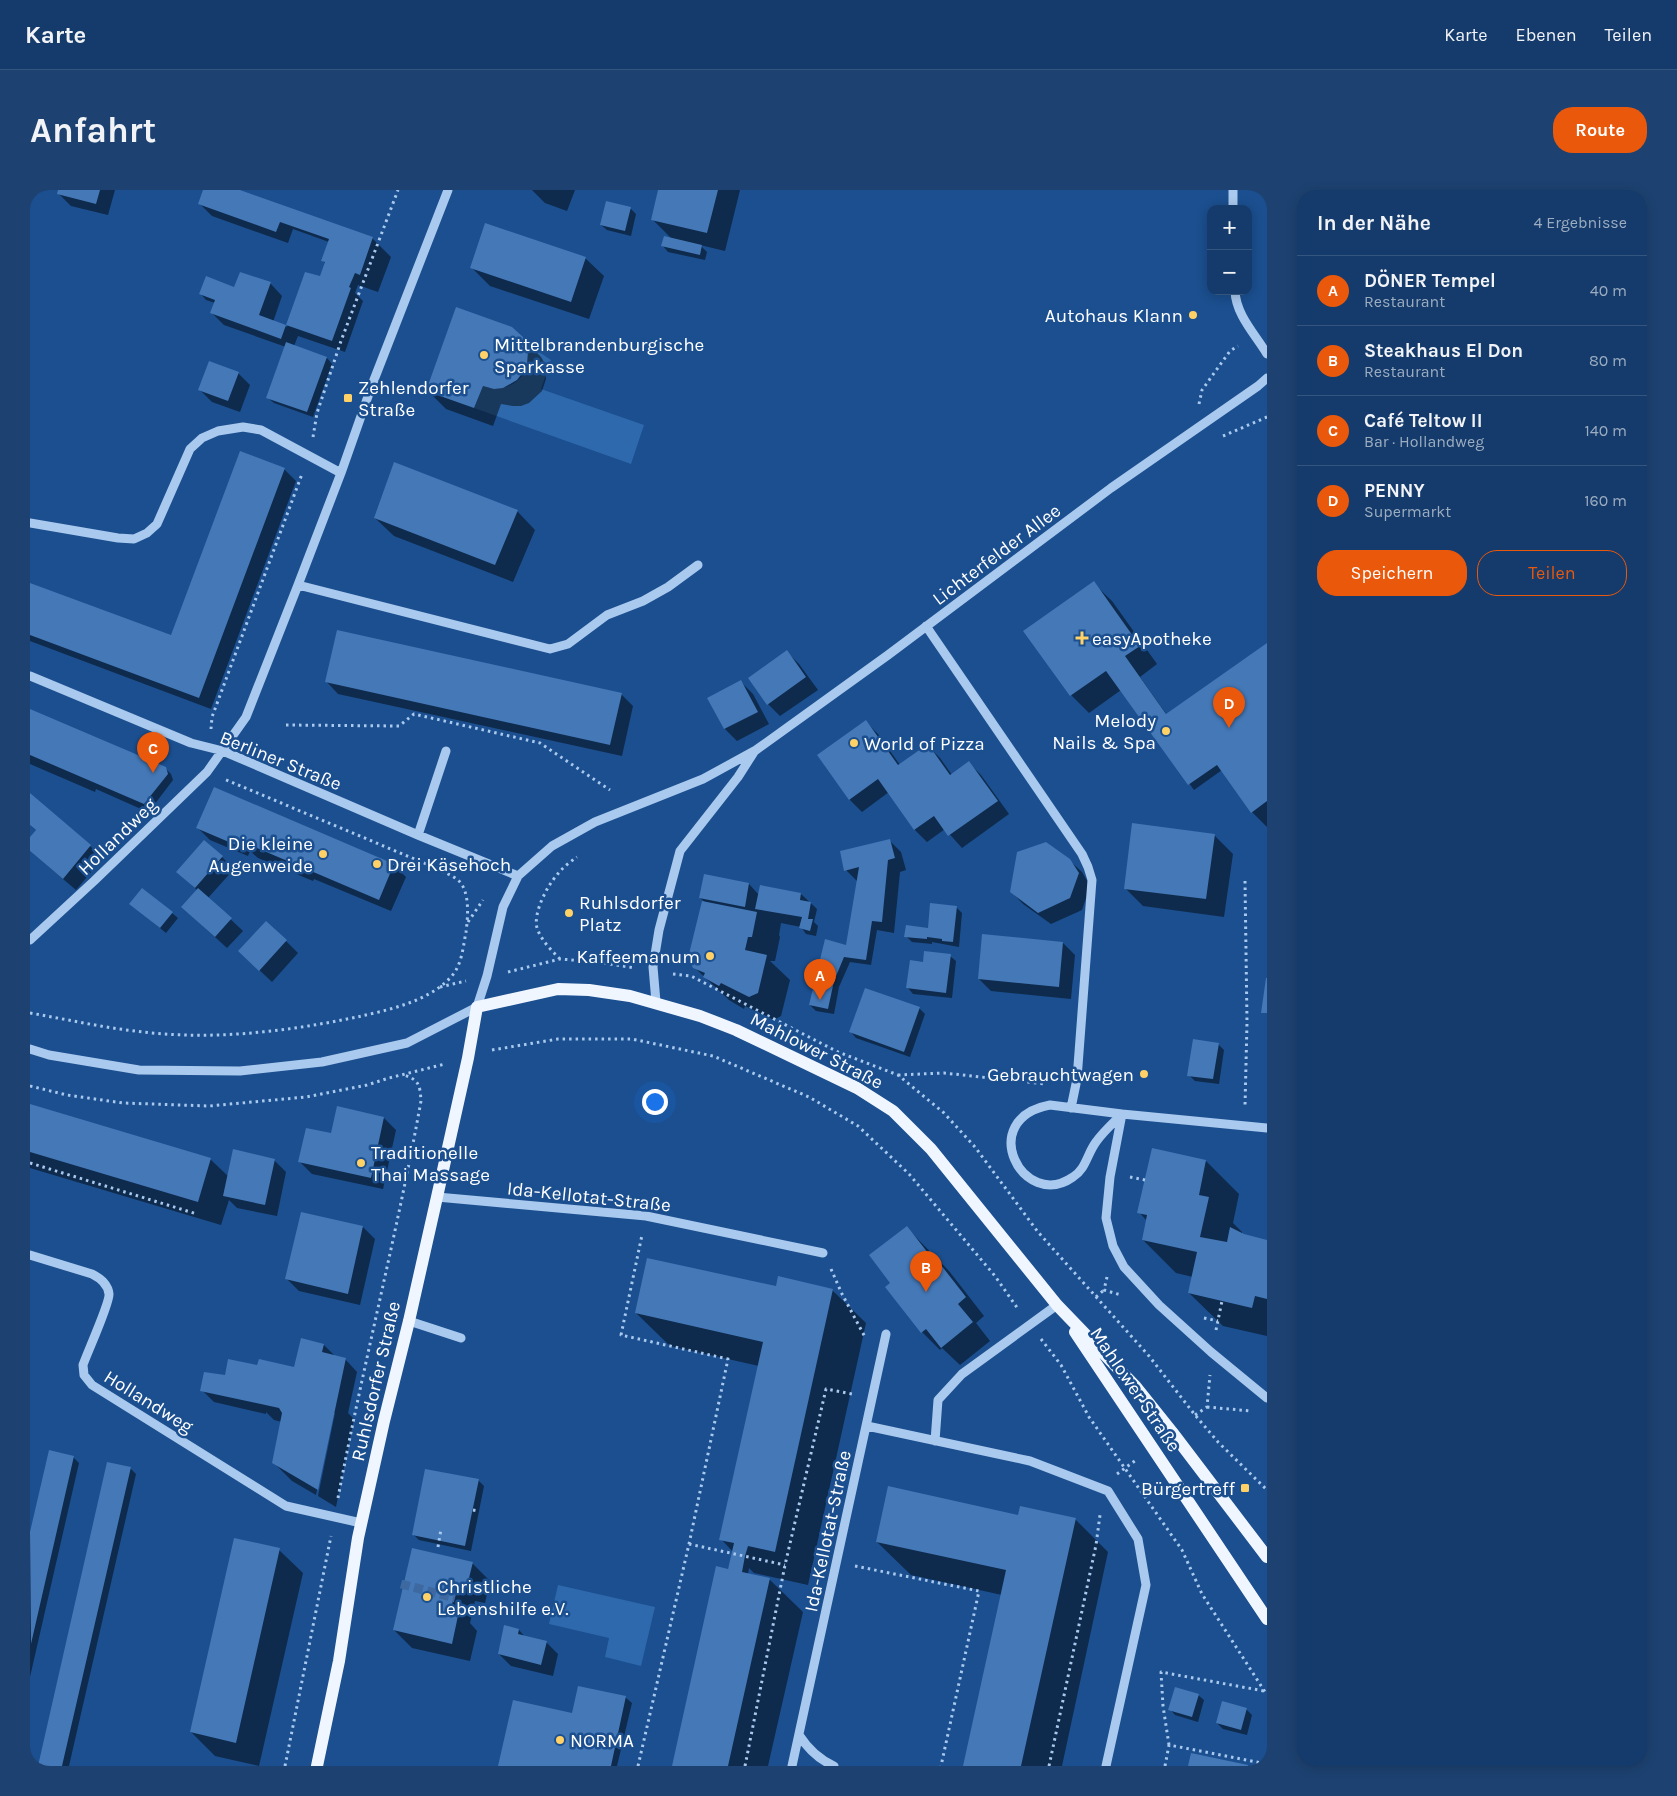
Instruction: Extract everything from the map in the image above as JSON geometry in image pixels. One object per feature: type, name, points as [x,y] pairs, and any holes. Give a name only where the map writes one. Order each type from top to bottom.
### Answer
[{"type":"main road","name":"Mahlower Straße","points":[[477,1007],[558,989],[589,990],[656,1002],[736,1030],[857,1088],[893,1111],[931,1149],[1057,1305],[1136,1387],[1267,1557]]},
{"type":"main road","name":"Ruhlsdorfer Straße","points":[[316,1766],[339,1661],[362,1523],[437,1198],[468,1058],[477,1007]]},
{"type":"main road","name":"Mahlower Straße","points":[[1057,1305],[1267,1619]]},
{"type":"street","points":[[223,751],[246,717],[448,190]]},
{"type":"street","points":[[1233,190],[1233,205]]},
{"type":"street","points":[[1235,295],[1235,302],[1267,354]]},
{"type":"street","name":"Lichterfelder Allee","points":[[756,750],[1111,488],[1263,384],[1267,378]]},
{"type":"street","points":[[30,523],[118,538],[134,539],[147,533],[157,524],[190,449],[202,438],[218,431],[243,428],[261,430],[341,473]]},
{"type":"street","points":[[298,585],[550,649],[568,644],[607,615],[643,602],[668,587],[698,565]]},
{"type":"street","points":[[926,626],[1082,854],[1092,880],[1077,1079],[1071,1108]]},
{"type":"street","name":"Berliner Straße","points":[[30,676],[191,743],[223,751],[518,876]]},
{"type":"street","points":[[30,1049],[49,1055],[139,1070],[240,1071],[322,1062],[407,1043],[477,1007],[487,976],[503,907],[518,876],[552,846],[595,822],[703,779],[756,750]]},
{"type":"street","points":[[656,1002],[654,967],[659,930],[680,851],[738,777],[756,750]]},
{"type":"street","name":"Hollandweg","points":[[30,940],[207,772],[223,751]]},
{"type":"street","points":[[418,835],[446,752]]},
{"type":"street","points":[[1122,1114],[1095,1143],[1086,1163],[1073,1177],[1064,1182],[1052,1184],[1039,1183],[1020,1170],[1013,1157],[1011,1148],[1015,1127],[1024,1116],[1036,1108],[1050,1105],[1267,1128]]},
{"type":"street","points":[[1122,1114],[1110,1177],[1106,1218],[1113,1246],[1124,1267],[1159,1305],[1211,1352],[1267,1398]]},
{"type":"street","name":"Ida-Kellotat-Straße","points":[[437,1198],[646,1216],[824,1253]]},
{"type":"street","name":"Hollandweg","points":[[30,1255],[92,1274],[98,1277],[106,1286],[109,1298],[83,1365],[84,1375],[92,1385],[286,1506],[362,1523]]},
{"type":"street","points":[[935,1441],[938,1400],[962,1374],[1057,1305]]},
{"type":"street","points":[[409,1320],[461,1338]]},
{"type":"street","name":"Ida-Kellotat-Straße","points":[[792,1766],[886,1334]]},
{"type":"street","points":[[867,1426],[1030,1461],[1108,1491],[1138,1539],[1146,1585],[1106,1766]]},
{"type":"street","points":[[799,1735],[808,1749],[825,1762],[834,1766]]},
{"type":"path","points":[[1202,390],[1230,352],[1256,336]]},
{"type":"path","points":[[1224,436],[1267,417]]},
{"type":"path","points":[[286,725],[399,726],[414,714],[540,743],[610,790]]},
{"type":"path","points":[[30,1013],[136,1031],[243,1034],[278,1031],[364,1016],[433,992],[452,977],[461,957],[468,922],[467,899],[459,881],[436,868],[207,772]]},
{"type":"path","points":[[578,855],[557,874],[544,895],[536,916],[537,927],[546,945],[560,959],[614,964]]},
{"type":"path","points":[[1245,881],[1247,1022],[1245,1126]]},
{"type":"path","points":[[691,976],[838,1052],[898,1075],[944,1113],[975,1147],[1038,1232],[1149,1356],[1218,1442],[1267,1490]]},
{"type":"path","points":[[510,1047],[558,1039],[632,1039],[713,1056],[809,1098],[858,1126],[909,1174],[995,1276],[1021,1313]]},
{"type":"path","points":[[898,1075],[944,1074],[1065,1086],[1074,1098]]},
{"type":"path","points":[[30,1086],[123,1103],[209,1106],[306,1098],[368,1085],[403,1075],[414,1078],[420,1087],[421,1101],[398,1219],[352,1425],[285,1766]]},
{"type":"path","points":[[30,1163],[197,1214]]},
{"type":"path","points":[[1127,1176],[1145,1180]]},
{"type":"path","points":[[638,1766],[728,1359],[621,1335],[646,1216]]},
{"type":"path","points":[[824,1253],[842,1294],[880,1364]]},
{"type":"path","points":[[1096,1297],[1104,1290]]},
{"type":"path","points":[[1040,1339],[1061,1365],[1088,1417],[1182,1550],[1202,1594],[1266,1693]]},
{"type":"path","points":[[745,1766],[785,1565],[826,1389],[873,1398]]},
{"type":"path","points":[[1207,1407],[1260,1412]]},
{"type":"path","points":[[1049,1766],[1096,1546],[1098,1521],[1108,1491],[1118,1474],[1140,1457]]},
{"type":"path","points":[[473,1510],[479,1511]]},
{"type":"path","points":[[438,1547],[441,1529]]},
{"type":"path","points":[[688,1544],[785,1565]]},
{"type":"path","points":[[837,1562],[979,1591],[941,1766]]},
{"type":"path","points":[[1165,1766],[1168,1745],[1162,1706],[1161,1672],[1266,1693]]},
{"type":"path","points":[[1168,1745],[1267,1764]]},
{"type":"shaded area","points":[[526,343],[551,360],[541,389],[644,425],[631,464],[474,408],[483,386],[504,387],[519,379],[527,364]]},
{"type":"shaded area","points":[[558,1585],[655,1607],[641,1666],[605,1657],[609,1638],[549,1624]]},
{"type":"building","points":[[58,190],[100,190],[96,204],[57,194]]},
{"type":"building","points":[[203,190],[240,190],[373,237],[360,275],[355,273],[349,287],[351,288],[332,341],[286,325],[305,272],[320,276],[325,262],[321,261],[329,239],[280,222],[276,232],[198,204]]},
{"type":"building","points":[[658,190],[718,190],[707,233],[651,220]]},
{"type":"building","points":[[606,201],[631,207],[625,231],[600,225]]},
{"type":"building","points":[[485,223],[586,257],[571,302],[470,268]]},
{"type":"building","points":[[664,236],[702,245],[700,255],[661,246]]},
{"type":"building","points":[[240,272],[271,282],[259,315],[286,325],[281,339],[210,313],[215,300],[199,294],[206,276],[234,287]]},
{"type":"building","name":"Mittelbrandenburgische Sparkasse","points":[[456,307],[512,327],[523,337],[528,351],[527,367],[517,380],[503,388],[494,389],[483,386],[474,408],[426,391]]},
{"type":"building","points":[[286,342],[327,357],[307,412],[266,398]]},
{"type":"building","points":[[209,361],[239,372],[228,401],[198,390]]},
{"type":"building","points":[[240,451],[285,468],[199,698],[30,635],[30,583],[171,635]]},
{"type":"building","points":[[394,462],[518,510],[495,565],[374,518]]},
{"type":"building","points":[[1094,581],[1140,646],[1125,656],[1166,714],[1267,643],[1267,801],[1251,813],[1217,765],[1188,785],[1106,671],[1070,696],[1023,631]]},
{"type":"building","points":[[337,630],[622,693],[610,745],[325,682]]},
{"type":"building","points":[[787,650],[806,677],[767,705],[748,678]]},
{"type":"building","points":[[741,680],[758,712],[724,729],[707,698]]},
{"type":"building","points":[[30,709],[166,767],[168,774],[144,804],[30,755]]},
{"type":"building","points":[[866,720],[898,765],[928,744],[950,775],[969,761],[998,801],[948,836],[934,816],[914,830],[878,779],[849,800],[817,755]]},
{"type":"building","points":[[214,787],[394,864],[379,900],[238,840],[236,845],[196,828]]},
{"type":"building","points":[[30,793],[91,845],[63,879],[30,851],[30,837],[36,830],[30,825]]},
{"type":"building","points":[[1132,823],[1215,834],[1206,899],[1124,889]]},
{"type":"building","points":[[890,839],[895,858],[888,860],[882,922],[872,921],[866,960],[844,957],[834,981],[828,1009],[809,1005],[825,939],[846,945],[859,867],[844,871],[840,851]]},
{"type":"building","points":[[204,840],[223,856],[195,888],[176,872]]},
{"type":"building","points":[[1046,842],[1070,859],[1079,873],[1070,898],[1038,913],[1010,892],[1017,852]]},
{"type":"building","points":[[704,874],[749,883],[745,907],[699,898]]},
{"type":"building","points":[[760,885],[801,893],[800,900],[811,902],[808,919],[813,919],[810,931],[799,928],[802,917],[755,909]]},
{"type":"building","points":[[142,888],[173,912],[160,928],[129,904]]},
{"type":"building","points":[[198,888],[232,918],[215,937],[181,907]]},
{"type":"building","points":[[702,901],[757,912],[752,937],[748,937],[745,950],[767,955],[758,993],[749,997],[721,983],[719,986],[703,977],[705,973],[693,968],[688,958]]},
{"type":"building","points":[[930,903],[957,906],[953,942],[927,937],[927,939],[904,937],[906,925],[928,928]]},
{"type":"building","points":[[266,921],[287,940],[259,971],[238,951]]},
{"type":"building","points":[[982,934],[1063,942],[1059,987],[978,979]]},
{"type":"building","points":[[924,951],[951,954],[946,993],[906,988],[910,960],[923,962]]},
{"type":"building","points":[[1266,978],[1267,1013],[1261,1013]]},
{"type":"building","points":[[865,988],[920,1007],[904,1052],[849,1032]]},
{"type":"building","points":[[1193,1039],[1219,1043],[1213,1079],[1187,1076]]},
{"type":"building","points":[[30,1104],[211,1158],[198,1202],[30,1152]]},
{"type":"building","points":[[337,1106],[384,1117],[371,1178],[298,1162],[306,1128],[331,1133]]},
{"type":"building","points":[[1152,1148],[1206,1160],[1199,1195],[1209,1197],[1200,1237],[1227,1242],[1230,1227],[1244,1234],[1267,1240],[1267,1299],[1255,1296],[1252,1308],[1188,1293],[1197,1252],[1142,1240],[1147,1215],[1137,1213]]},
{"type":"building","points":[[233,1149],[275,1159],[265,1205],[223,1196]]},
{"type":"building","points":[[301,1212],[363,1226],[348,1294],[285,1279]]},
{"type":"building","points":[[907,1226],[928,1253],[930,1251],[966,1297],[958,1304],[973,1322],[941,1348],[926,1329],[921,1333],[885,1287],[890,1283],[869,1255]]},
{"type":"building","points":[[647,1258],[776,1286],[778,1276],[833,1289],[775,1552],[748,1546],[745,1556],[742,1572],[770,1578],[728,1766],[672,1766],[716,1566],[728,1569],[734,1543],[719,1540],[763,1342],[635,1313]]},
{"type":"building","points":[[301,1338],[324,1344],[322,1352],[346,1358],[318,1490],[272,1463],[282,1413],[279,1408],[200,1391],[204,1372],[225,1375],[228,1359],[257,1365],[259,1359],[294,1367]]},
{"type":"building","points":[[49,1450],[74,1456],[31,1644],[30,1532]]},
{"type":"building","points":[[107,1462],[131,1467],[62,1766],[38,1766]]},
{"type":"building","points":[[425,1469],[479,1479],[465,1546],[412,1535]]},
{"type":"building","points":[[888,1486],[1018,1515],[1020,1506],[1076,1518],[1021,1766],[963,1766],[1006,1570],[876,1542]]},
{"type":"building","points":[[234,1538],[280,1548],[236,1743],[190,1732]]},
{"type":"building","name":"Christliche Lebenshilfe e.V.","points":[[412,1548],[473,1562],[467,1586],[457,1583],[451,1609],[459,1611],[452,1644],[393,1630]]},
{"type":"building","points":[[504,1625],[519,1629],[518,1634],[547,1641],[541,1665],[498,1654]]},
{"type":"building","name":"NORMA","points":[[578,1686],[626,1696],[611,1766],[498,1766],[513,1700],[572,1713]]},
{"type":"building","points":[[1175,1687],[1199,1694],[1192,1717],[1168,1710]]},
{"type":"building","points":[[1222,1701],[1247,1708],[1241,1730],[1216,1723]]},
{"type":"building","points":[[1191,1753],[1248,1765],[1248,1766],[1188,1766]]},
{"type":"tunnel","points":[[401,1584],[455,1598]]},
{"type":"place","name":"Autohaus Klann","points":[[1193,315]]},
{"type":"place","name":"Mittelbrandenburgische Sparkasse","points":[[484,355]]},
{"type":"place","name":"Zehlendorfer Straße","points":[[348,398]]},
{"type":"place","name":"easyApotheke","points":[[1082,638]]},
{"type":"place","name":"PENNY","points":[[1229,728]]},
{"type":"place","name":"Melody Nails & Spa","points":[[1166,731]]},
{"type":"place","name":"World of Pizza","points":[[854,743]]},
{"type":"place","name":"Café Teltow II","points":[[153,773]]},
{"type":"place","name":"Die kleine Augenweide","points":[[323,854]]},
{"type":"place","name":"Drei Käsehoch","points":[[377,864]]},
{"type":"place","name":"Ruhlsdorfer Platz","points":[[569,913]]},
{"type":"place","name":"Kaffeemanum","points":[[710,956]]},
{"type":"place","name":"DÖNER Tempel","points":[[820,1000]]},
{"type":"place","name":"Gebrauchtwagen","points":[[1144,1074]]},
{"type":"place","name":"Traditionelle Thai Massage","points":[[361,1163]]},
{"type":"place","name":"Steakhaus El Don","points":[[926,1292]]},
{"type":"place","name":"Bürgertreff","points":[[1245,1488]]},
{"type":"place","name":"Christliche Lebenshilfe e.V.","points":[[427,1597]]},
{"type":"place","name":"NORMA","points":[[560,1740]]}]
